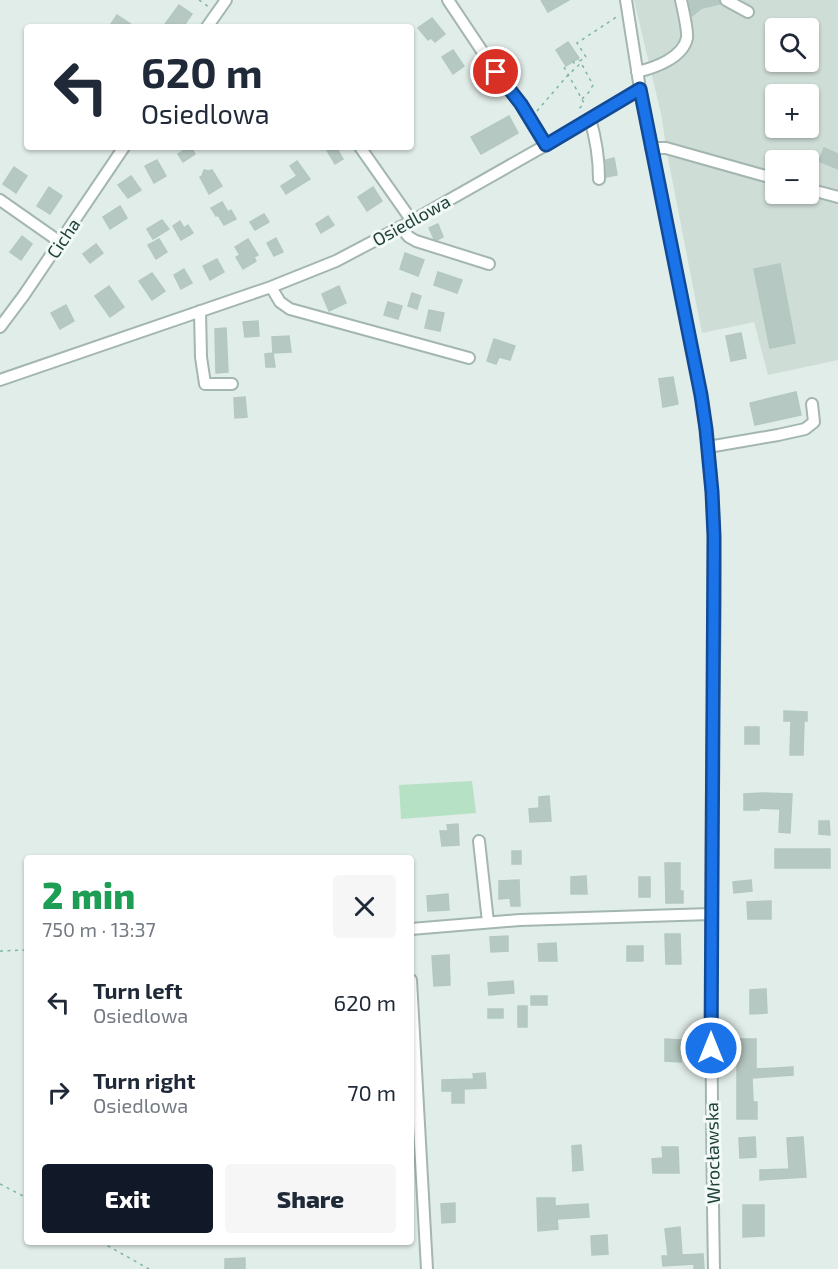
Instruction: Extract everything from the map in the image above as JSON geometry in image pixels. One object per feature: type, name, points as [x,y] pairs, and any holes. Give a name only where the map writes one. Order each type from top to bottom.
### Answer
[{"type":"street","points":[[209,24],[226,0]]},
{"type":"street","points":[[448,0],[546,145]]},
{"type":"street","name":"Wrocławska","points":[[626,0],[651,148],[701,395],[712,492],[714,569],[711,1115],[714,1269]]},
{"type":"street","points":[[637,72],[666,62],[684,45],[687,37],[681,0]]},
{"type":"street","points":[[726,0],[748,12]]},
{"type":"street","name":"Osiedlowa","points":[[0,380],[271,287],[336,261],[412,221],[640,89]]},
{"type":"street","points":[[590,119],[599,159],[599,179]]},
{"type":"street","points":[[651,148],[666,148],[765,176]]},
{"type":"street","name":"Cicha","points":[[0,327],[122,150]]},
{"type":"street","points":[[362,150],[412,221]]},
{"type":"street","points":[[819,192],[838,197]]},
{"type":"street","points":[[0,200],[60,242]]},
{"type":"street","points":[[400,227],[416,241],[489,264]]},
{"type":"street","points":[[271,287],[280,302],[290,309],[469,358]]},
{"type":"street","points":[[200,311],[201,357],[205,384],[232,384]]},
{"type":"street","points":[[708,447],[805,429],[814,422],[812,404]]},
{"type":"street","points":[[479,841],[488,922]]},
{"type":"street","points":[[414,928],[520,920],[711,914]]},
{"type":"street","points":[[414,1034],[427,1269]]},
{"type":"path","points":[[530,119],[586,57],[577,43],[622,13]]},
{"type":"path","points":[[573,61],[574,63],[579,60],[580,62]]},
{"type":"path","points":[[580,62],[593,85],[582,99]]},
{"type":"path","points":[[564,67],[584,103],[579,109]]},
{"type":"path","points":[[0,951],[24,950]]},
{"type":"path","points":[[0,1184],[24,1196]]},
{"type":"path","points":[[106,1245],[149,1269]]},
{"type":"shaded area","points":[[634,0],[838,0],[838,360],[768,375],[754,322],[702,333],[662,118]]},
{"type":"green space","points":[[472,781],[476,813],[401,819],[399,785]]},
{"type":"building","points":[[541,0],[569,0],[548,12]]},
{"type":"building","points":[[690,0],[719,0],[720,4],[702,8],[692,16]]},
{"type":"building","points":[[179,5],[192,14],[185,24],[165,24]]},
{"type":"building","points":[[117,15],[130,24],[111,24]]},
{"type":"building","points":[[432,18],[445,34],[435,42],[431,38],[428,40],[418,28]]},
{"type":"building","points":[[568,42],[579,58],[566,66],[556,50]]},
{"type":"building","points":[[453,50],[464,66],[453,74],[442,57]]},
{"type":"building","points":[[509,116],[518,133],[481,154],[471,137]]},
{"type":"building","points":[[824,148],[838,154],[838,169],[819,161]]},
{"type":"building","points":[[184,150],[193,150],[195,154],[183,162],[178,154]]},
{"type":"building","points":[[327,150],[338,150],[343,159],[335,164]]},
{"type":"building","points":[[614,158],[617,175],[606,177],[606,160]]},
{"type":"building","points":[[157,160],[166,176],[154,183],[145,166]]},
{"type":"building","points":[[297,161],[310,179],[286,194],[281,186],[297,176],[290,166]]},
{"type":"building","points":[[14,167],[27,176],[16,193],[3,184]]},
{"type":"building","points":[[204,170],[212,170],[222,186],[209,194],[200,177]]},
{"type":"building","points":[[131,176],[141,190],[128,198],[118,185]]},
{"type":"building","points":[[49,187],[62,196],[50,214],[37,206]]},
{"type":"building","points":[[373,187],[382,201],[367,211],[358,197]]},
{"type":"building","points":[[222,202],[228,212],[231,210],[236,219],[224,225],[211,208]]},
{"type":"building","points":[[120,206],[127,218],[110,229],[103,217]]},
{"type":"building","points":[[264,214],[269,222],[255,230],[250,222]]},
{"type":"building","points":[[328,216],[334,225],[321,233],[316,224]]},
{"type":"building","points":[[162,220],[169,229],[153,239],[147,229]]},
{"type":"building","points":[[180,221],[184,228],[188,225],[193,233],[181,240],[173,226]]},
{"type":"building","points":[[438,224],[443,237],[437,240],[434,239],[429,228]]},
{"type":"building","points":[[22,236],[32,244],[21,260],[10,252]]},
{"type":"building","points":[[276,238],[283,252],[274,256],[267,243]]},
{"type":"building","points":[[159,239],[167,252],[156,259],[148,245]]},
{"type":"building","points":[[248,239],[258,255],[254,257],[256,261],[243,269],[236,257],[240,255],[235,247]]},
{"type":"building","points":[[96,244],[103,253],[90,263],[83,254]]},
{"type":"building","points":[[405,253],[424,260],[418,276],[400,269]]},
{"type":"building","points":[[217,259],[224,272],[210,280],[203,266]]},
{"type":"building","points":[[780,264],[795,343],[770,348],[754,269]]},
{"type":"building","points":[[184,269],[192,283],[181,289],[174,275]]},
{"type":"building","points":[[438,272],[462,280],[457,293],[434,285]]},
{"type":"building","points":[[152,273],[165,291],[152,300],[139,281]]},
{"type":"building","points":[[109,286],[124,307],[110,317],[95,296]]},
{"type":"building","points":[[339,286],[346,303],[329,311],[322,294]]},
{"type":"building","points":[[412,293],[421,296],[417,309],[408,306]]},
{"type":"building","points":[[388,302],[402,306],[398,319],[384,315]]},
{"type":"building","points":[[66,305],[74,321],[60,329],[51,313]]},
{"type":"building","points":[[429,310],[444,313],[440,331],[425,328]]},
{"type":"building","points":[[258,321],[259,336],[245,337],[243,322]]},
{"type":"building","points":[[226,328],[228,372],[216,373],[215,329]]},
{"type":"building","points":[[741,333],[746,358],[731,361],[726,336]]},
{"type":"building","points":[[289,336],[291,352],[273,353],[272,337]]},
{"type":"building","points":[[494,339],[515,346],[510,360],[499,357],[496,364],[487,361]]},
{"type":"building","points":[[273,353],[275,367],[266,367],[265,354]]},
{"type":"building","points":[[673,377],[678,404],[663,407],[659,379]]},
{"type":"building","points":[[796,392],[801,415],[755,425],[750,403]]},
{"type":"building","points":[[245,397],[247,417],[235,418],[234,398]]},
{"type":"building","points":[[784,711],[807,712],[807,721],[804,721],[803,755],[790,755],[791,721],[784,721]]},
{"type":"building","points":[[745,727],[759,727],[759,744],[745,744]]},
{"type":"building","points":[[744,794],[792,794],[790,833],[779,832],[780,809],[744,810]]},
{"type":"building","points":[[549,796],[551,821],[530,822],[529,809],[539,808],[539,797]]},
{"type":"building","points":[[819,821],[829,821],[830,835],[819,834]]},
{"type":"building","points":[[458,824],[459,845],[442,846],[440,831],[448,831],[447,825]]},
{"type":"building","points":[[775,849],[830,849],[830,868],[775,868]]},
{"type":"building","points":[[512,851],[521,851],[521,864],[512,864]]},
{"type":"building","points":[[665,863],[680,863],[680,891],[683,891],[683,903],[666,903]]},
{"type":"building","points":[[586,876],[587,894],[571,894],[571,877]]},
{"type":"building","points":[[639,877],[650,877],[650,897],[639,897]]},
{"type":"building","points":[[519,880],[520,906],[511,906],[510,898],[499,899],[499,881]]},
{"type":"building","points":[[751,880],[752,891],[734,893],[733,882]]},
{"type":"building","points":[[448,894],[449,910],[428,911],[427,896]]},
{"type":"building","points":[[771,901],[771,919],[748,919],[747,902]]},
{"type":"building","points":[[665,934],[680,934],[681,964],[666,964]]},
{"type":"building","points":[[508,936],[508,951],[491,952],[490,937]]},
{"type":"building","points":[[556,943],[557,961],[539,961],[538,944]]},
{"type":"building","points":[[627,946],[643,946],[643,961],[627,961]]},
{"type":"building","points":[[449,955],[450,985],[434,986],[432,956]]},
{"type":"building","points":[[513,981],[514,993],[489,995],[488,983]]},
{"type":"building","points":[[766,989],[767,1013],[750,1014],[750,990]]},
{"type":"building","points":[[531,996],[547,996],[547,1005],[531,1005]]},
{"type":"building","points":[[518,1006],[527,1006],[527,1027],[518,1027]]},
{"type":"building","points":[[488,1009],[503,1009],[503,1018],[488,1018]]},
{"type":"building","points":[[665,1039],[681,1040],[681,1062],[665,1061]]},
{"type":"building","points":[[737,1039],[756,1039],[756,1069],[793,1067],[793,1075],[752,1078],[753,1102],[757,1102],[757,1119],[737,1119]]},
{"type":"building","points":[[485,1073],[486,1088],[464,1089],[464,1103],[452,1103],[452,1091],[442,1091],[442,1080],[474,1079],[473,1074]]},
{"type":"building","points":[[755,1137],[756,1157],[740,1158],[739,1138]]},
{"type":"building","points":[[803,1137],[806,1177],[760,1180],[760,1170],[789,1169],[787,1138]]},
{"type":"building","points":[[581,1145],[583,1170],[573,1171],[572,1146]]},
{"type":"building","points":[[662,1147],[678,1147],[679,1173],[653,1173],[652,1159],[663,1158]]},
{"type":"building","points":[[537,1198],[555,1198],[555,1206],[588,1204],[589,1217],[557,1219],[558,1229],[538,1231]]},
{"type":"building","points":[[455,1203],[455,1222],[442,1223],[441,1204]]},
{"type":"building","points":[[743,1205],[764,1205],[764,1236],[743,1237]]},
{"type":"building","points":[[680,1227],[682,1255],[703,1254],[704,1269],[694,1269],[694,1264],[663,1266],[662,1256],[668,1256],[665,1229]]},
{"type":"building","points":[[607,1235],[608,1254],[592,1255],[591,1236]]},
{"type":"building","points":[[245,1258],[245,1269],[225,1269],[225,1259]]},
{"type":"route","points":[[496,72],[521,104],[546,145],[640,89],[701,395],[712,492],[714,580],[711,1048]]}]
